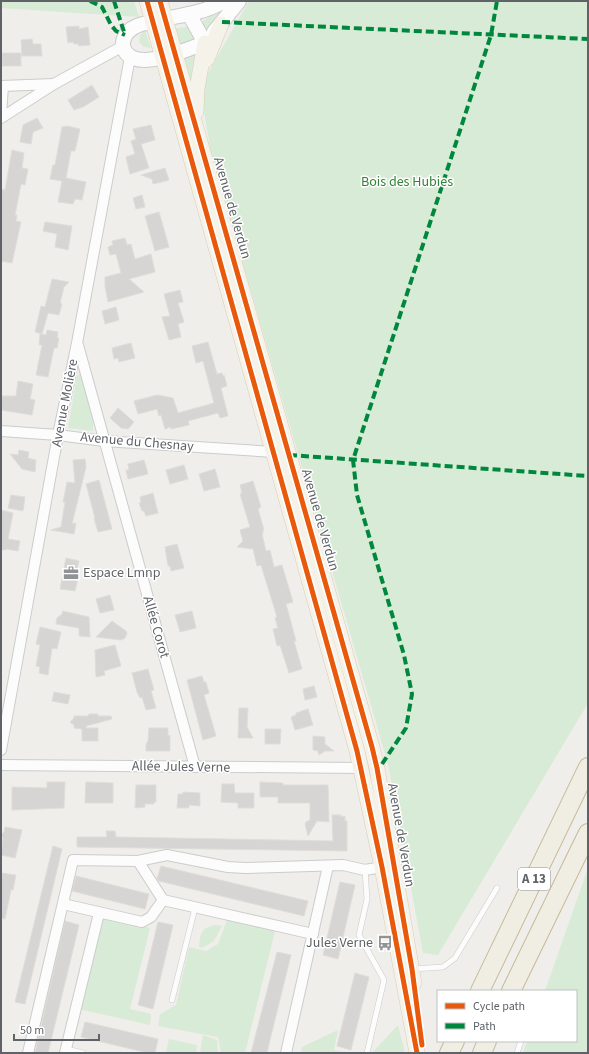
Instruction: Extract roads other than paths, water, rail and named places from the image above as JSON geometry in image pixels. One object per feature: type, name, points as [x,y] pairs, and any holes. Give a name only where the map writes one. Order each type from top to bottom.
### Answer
[{"type":"highway","name":"A 13","points":[[480,990],[588,767]]},
{"type":"highway","name":"A 13","points":[[511,990],[588,833]]},
{"type":"highway","points":[[449,1053],[454,1042]]},
{"type":"highway","points":[[482,1053],[487,1042]]},
{"type":"main road","name":"Avenue de Verdun","points":[[147,1],[159,20],[169,55],[274,452],[361,768],[382,867],[417,1053]]},
{"type":"main road","name":"Avenue de Verdun","points":[[159,20],[160,1]]},
{"type":"main road","points":[[205,43],[169,55],[138,61],[127,51],[123,41],[130,30],[134,27],[202,11],[226,1]]},
{"type":"main road","points":[[196,125],[197,89],[205,43],[239,1]]},
{"type":"main road","points":[[190,14],[205,43]]},
{"type":"main road","points":[[199,78],[221,24]]},
{"type":"main road","name":"Avenue de Verdun","points":[[169,55],[196,125],[372,747],[412,969],[423,1053]]},
{"type":"street","points":[[1,118],[54,84],[127,51]]},
{"type":"street","name":"Avenue Molière","points":[[1,750],[58,435],[77,343],[127,51]]},
{"type":"street","points":[[1,115],[2,86],[54,84]]},
{"type":"street","name":"Allée Corot","points":[[77,343],[195,767]]},
{"type":"street","name":"Avenue du Chesnay","points":[[1,431],[58,435],[104,441],[274,452]]},
{"type":"street","name":"Allée Jules Verne","points":[[1,765],[361,768]]},
{"type":"street","points":[[28,1053],[73,860],[138,861],[168,855],[245,868],[343,865],[365,870],[382,867]]},
{"type":"street","points":[[138,861],[163,900],[313,934]]},
{"type":"street","points":[[286,1053],[328,866]]},
{"type":"street","points":[[63,904],[142,922],[151,916],[163,900]]},
{"type":"street","points":[[65,1051],[99,913]]},
{"type":"lane","points":[[365,870],[367,899],[359,935],[384,980],[367,1053]]},
{"type":"lane","points":[[412,969],[443,967],[455,958],[497,888]]},
{"type":"lane","points":[[172,1000],[195,908]]},
{"type":"lane","points":[[517,1053],[521,1042]]},
{"type":"lane","points":[[65,1051],[83,1053]]},
{"type":"place","name":"Espace Lmnp","points":[[71,573]]},
{"type":"place","name":"Jules Verne","points":[[385,943]]},
{"type":"park label","name":"Bois des Hubies","points":[[407,182]]}]
